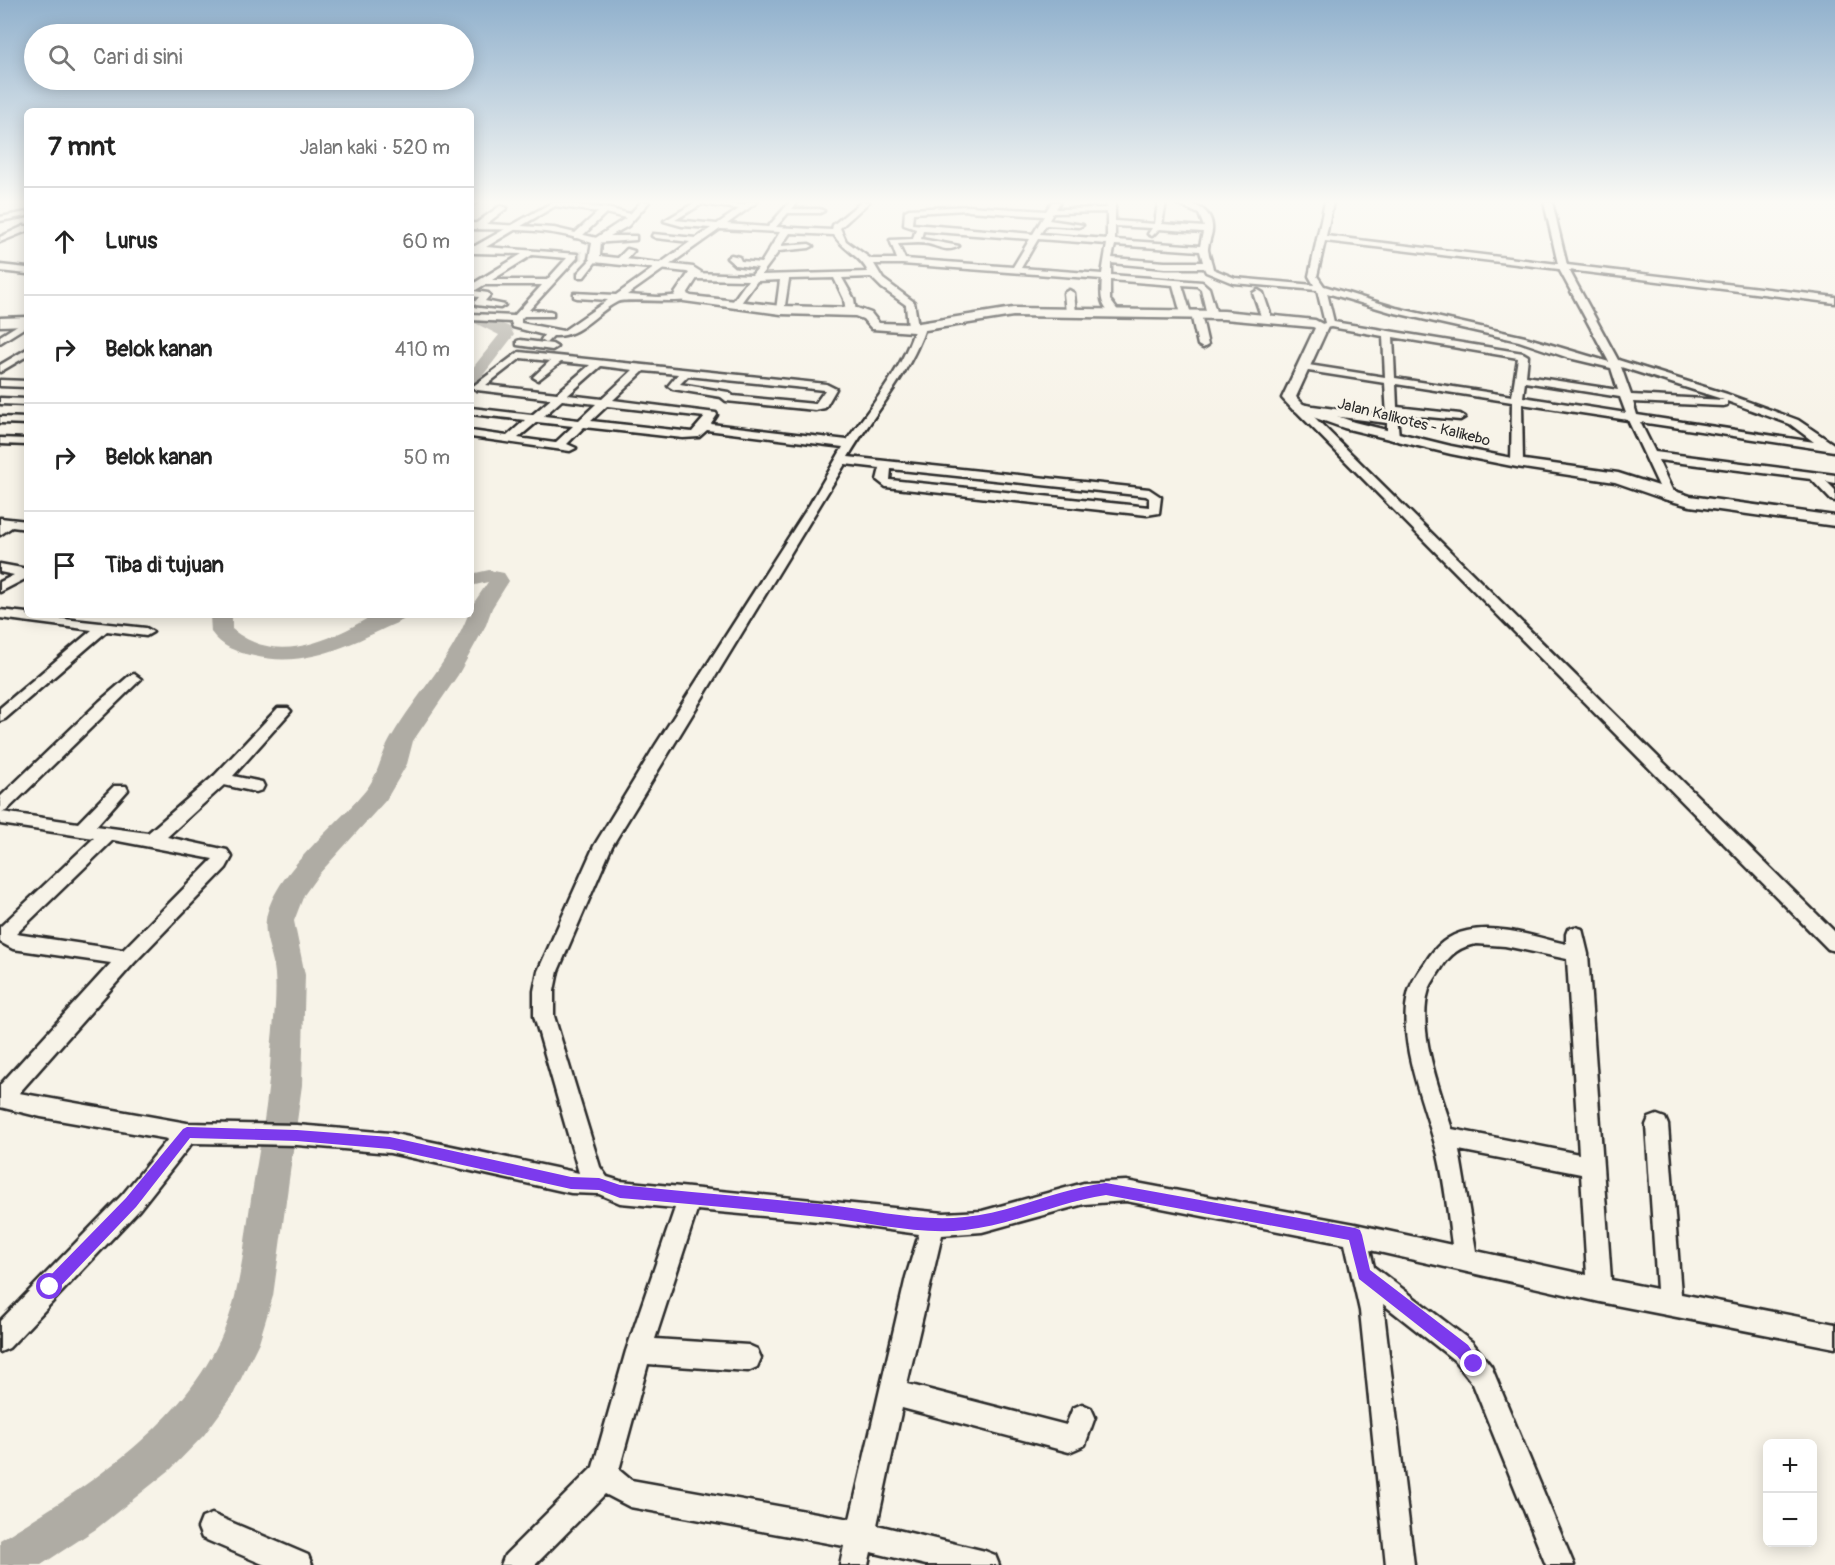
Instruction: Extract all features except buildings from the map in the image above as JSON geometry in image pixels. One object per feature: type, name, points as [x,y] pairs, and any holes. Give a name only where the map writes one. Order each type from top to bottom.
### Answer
[{"type":"street","points":[[474,289],[495,275]]},
{"type":"street","points":[[555,275],[519,316],[516,325],[548,336],[567,333],[652,275]]},
{"type":"street","points":[[735,305],[756,275]]},
{"type":"street","points":[[684,298],[681,293],[694,276],[754,278],[854,275]]},
{"type":"street","points":[[599,1184],[590,1172],[544,1016],[544,991],[548,971],[603,846],[668,737],[915,343],[917,328],[911,304],[873,275]]},
{"type":"street","points":[[1081,275],[1199,284],[1205,288],[1212,315]]},
{"type":"street","points":[[1217,275],[1226,279],[1322,288],[1381,306],[1522,339],[1573,356],[1614,364],[1797,423],[1817,441],[1835,448]]},
{"type":"street","points":[[1313,275],[1322,288],[1326,326],[1302,367],[1288,398],[1301,408],[1835,944]]},
{"type":"street","points":[[1567,275],[1614,364],[1633,418],[1669,496]]},
{"type":"street","points":[[1623,275],[1835,300]]},
{"type":"street","points":[[837,276],[849,299],[851,312]]},
{"type":"street","points":[[781,310],[785,277]]},
{"type":"street","points":[[1107,277],[1105,300],[1113,312]]},
{"type":"street","points":[[474,279],[508,283],[527,280],[549,282]]},
{"type":"street","points":[[1176,281],[1203,345]]},
{"type":"street","points":[[474,292],[485,295],[479,303],[500,305]]},
{"type":"street","points":[[1069,293],[1071,313]]},
{"type":"street","points":[[1258,293],[1267,319]]},
{"type":"street","points":[[577,295],[669,300],[684,298],[781,310],[851,312],[867,315],[876,326],[917,328],[1004,313],[1113,312],[1212,315],[1315,324],[1523,356]]},
{"type":"street","points":[[606,306],[631,308]]},
{"type":"street","points":[[474,317],[550,314]]},
{"type":"street","points":[[0,322],[24,321]]},
{"type":"street","points":[[1,340],[24,323]]},
{"type":"street","points":[[1388,335],[1393,437]]},
{"type":"street","points":[[1516,463],[1517,401],[1523,356],[1522,339]]},
{"type":"street","points":[[1,340],[24,344]]},
{"type":"street","points":[[520,343],[641,368],[686,372],[826,387],[831,389],[820,406],[816,407],[727,397],[673,386],[686,372]]},
{"type":"street","points":[[3,367],[24,354]]},
{"type":"street","points":[[506,354],[560,359],[596,359],[631,355]]},
{"type":"street","points":[[474,390],[519,355]]},
{"type":"street","points":[[538,377],[560,359]]},
{"type":"street","points":[[509,440],[558,397],[596,359]]},
{"type":"street","points":[[3,367],[24,365]]},
{"type":"street","points":[[1302,367],[1835,448]]},
{"type":"street","points":[[474,434],[564,447],[583,423],[641,368]]},
{"type":"street","points":[[474,411],[687,436],[694,435],[704,426],[742,378]]},
{"type":"street","points":[[1520,378],[1624,396],[1742,404]]},
{"type":"street","points":[[0,383],[24,384]]},
{"type":"street","points":[[474,390],[606,402],[712,415]]},
{"type":"street","points":[[0,401],[24,402]]},
{"type":"street","points":[[1301,408],[1392,415],[1460,417]]},
{"type":"street","name":"Jalan Kalikotes - Kalikebo","points":[[1301,408],[1393,437],[1516,463],[1618,478],[1669,496],[1835,521]]},
{"type":"street","points":[[0,420],[24,421]]},
{"type":"street","points":[[704,426],[845,452],[886,466],[1149,494],[1155,497],[1155,510],[886,483],[883,480],[886,466]]},
{"type":"street","points":[[0,428],[24,428]]},
{"type":"street","points":[[0,441],[24,442]]},
{"type":"street","points":[[1649,455],[1835,479]]},
{"type":"street","points":[[1814,476],[1835,497]]},
{"type":"street","points":[[1010,496],[1016,481]]},
{"type":"street","points":[[3,525],[24,525]]},
{"type":"street","points":[[0,568],[24,572]]},
{"type":"street","points":[[0,588],[24,575]]},
{"type":"street","points":[[0,614],[24,616]]},
{"type":"street","points":[[45,618],[146,632]]},
{"type":"street","points":[[0,716],[104,627]]},
{"type":"street","points":[[1,816],[105,704],[134,678]]},
{"type":"street","points":[[152,840],[221,779],[283,711]]},
{"type":"street","points":[[221,779],[256,786]]},
{"type":"street","points":[[81,831],[120,790]]},
{"type":"street","points":[[1,816],[81,831],[152,840],[221,854],[222,860],[127,958],[1,1098],[41,1108],[187,1133],[297,1135],[390,1143],[571,1183],[599,1184],[620,1192],[829,1211],[933,1224],[964,1223],[995,1218],[1106,1189],[1355,1235],[1600,1290],[1835,1336]]},
{"type":"street","points":[[108,835],[4,935],[13,942],[127,958]]},
{"type":"street","points":[[1466,1259],[1450,1164],[1418,1035],[1416,1012],[1420,988],[1436,961],[1458,940],[1473,936],[1577,944],[1600,1290]]},
{"type":"street","points":[[1657,1125],[1670,1304]]},
{"type":"street","points":[[0,1339],[131,1202],[187,1133]]},
{"type":"street","points":[[1442,1137],[1591,1166]]},
{"type":"street","points":[[515,1565],[604,1475],[639,1351],[689,1199]]},
{"type":"street","points":[[854,1565],[918,1277],[933,1224]]},
{"type":"street","points":[[1355,1235],[1372,1311],[1400,1565]]},
{"type":"street","points":[[1364,1274],[1463,1351],[1482,1375],[1560,1565]]},
{"type":"street","points":[[639,1351],[748,1358]]},
{"type":"street","points":[[894,1393],[1069,1439],[1076,1436],[1082,1417]]},
{"type":"street","points":[[604,1475],[619,1488],[630,1493],[860,1535],[985,1565]]},
{"type":"street","points":[[212,1528],[298,1565]]},
{"type":"waterway","points":[[474,376],[507,335],[505,330],[475,317]]},
{"type":"waterway","points":[[1,1565],[81,1514],[156,1454],[190,1421],[218,1383],[240,1342],[254,1296],[286,1085],[290,975],[280,921],[291,892],[309,867],[377,794],[394,764],[401,741],[447,675],[475,625],[481,608],[499,581],[497,577],[489,576],[474,579]]},
{"type":"waterway","points":[[221,618],[222,632],[236,644],[277,654],[312,651],[389,618]]},
{"type":"route","points":[[50,1287],[131,1202],[187,1133],[297,1135],[390,1143],[571,1183],[599,1184],[620,1192],[829,1211],[933,1224],[964,1223],[995,1218],[1106,1189],[1355,1235],[1364,1274],[1463,1351],[1474,1364]]}]
